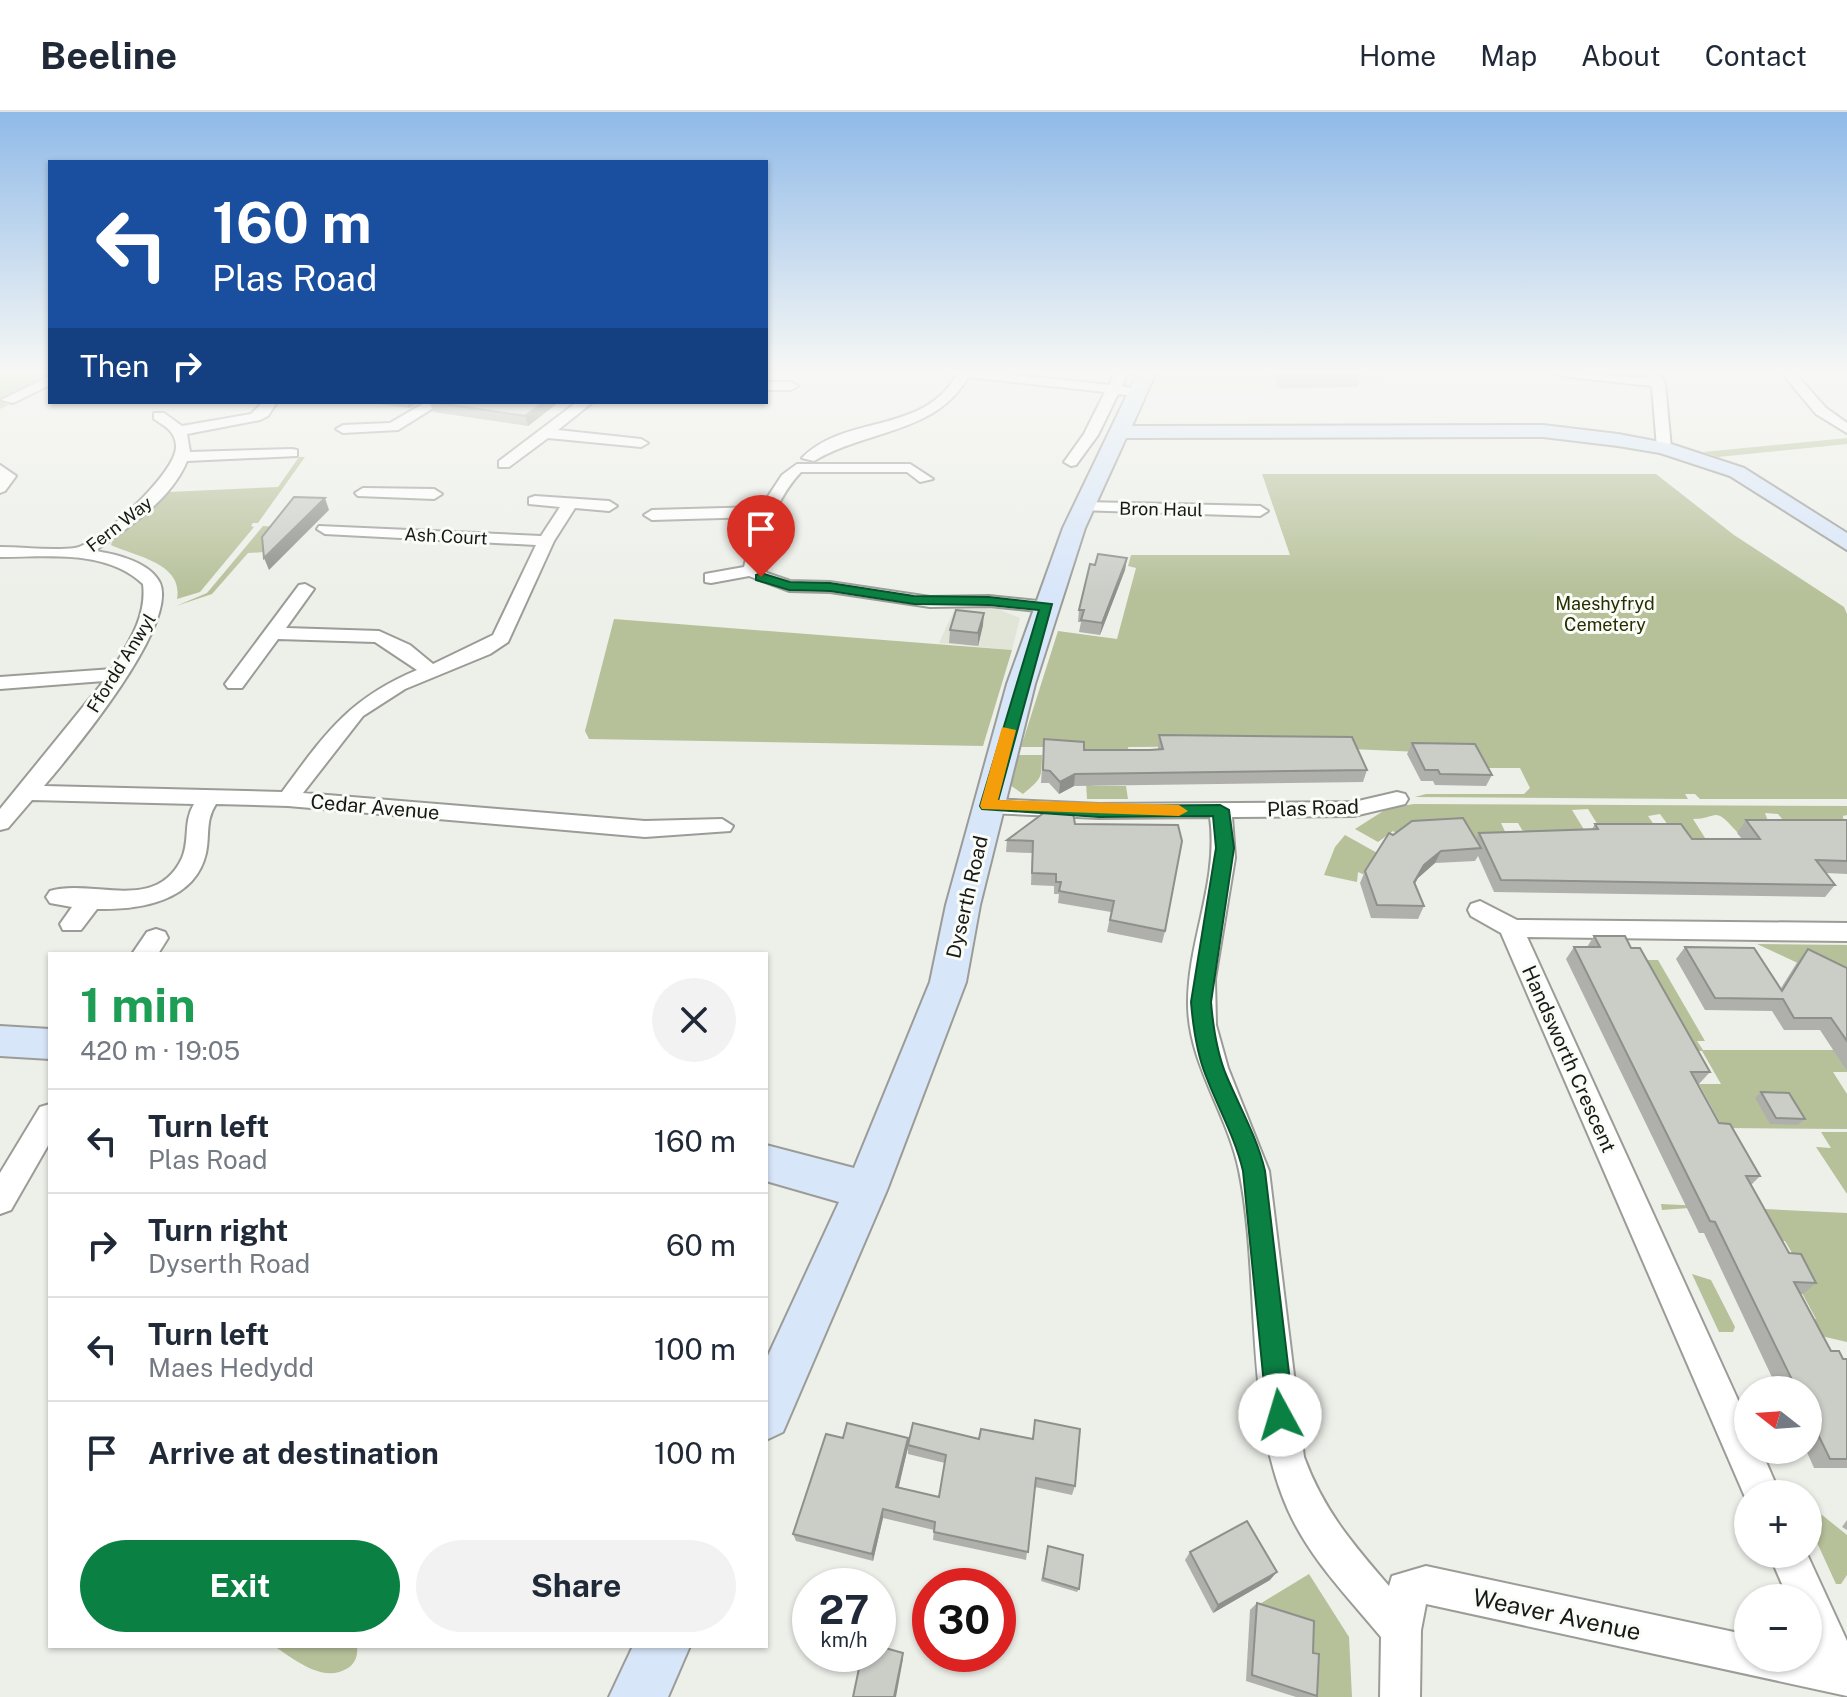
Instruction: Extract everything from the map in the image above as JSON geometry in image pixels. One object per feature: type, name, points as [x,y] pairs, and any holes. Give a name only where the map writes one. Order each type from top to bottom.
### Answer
[{"type":"main road","name":"Dyserth Road","points":[[768,1410],[866,1190],[948,982],[988,806],[1047,607],[1084,507],[1112,446]]},
{"type":"main road","points":[[1650,446],[1737,472],[1847,543]]},
{"type":"main road","points":[[0,1041],[48,1044]]},
{"type":"main road","points":[[768,1164],[866,1190]]},
{"type":"main road","points":[[638,1697],[661,1648]]},
{"type":"street","points":[[180,446],[181,457],[259,449],[292,453]]},
{"type":"street","points":[[504,464],[528,446]]},
{"type":"street","points":[[809,458],[824,446]]},
{"type":"street","points":[[1056,449],[1074,458],[1081,446]]},
{"type":"street","name":"Fern Way","points":[[80,554],[154,497],[173,475],[181,457]]},
{"type":"street","points":[[925,479],[910,468],[797,468],[787,476],[766,512],[751,562],[753,570],[761,577],[789,586],[830,587],[930,602],[989,601],[1047,607]]},
{"type":"street","points":[[0,469],[8,476],[0,488]]},
{"type":"street","points":[[764,473],[787,476]]},
{"type":"street","name":"Ash Court","points":[[363,493],[434,494]]},
{"type":"street","points":[[346,530],[383,495]]},
{"type":"street","points":[[535,501],[609,506]]},
{"type":"street","points":[[288,799],[336,733],[356,712],[391,689],[429,670],[483,650],[501,638],[546,541],[570,504]]},
{"type":"street","name":"Bron Haul","points":[[1084,507],[1240,515],[1260,511]]},
{"type":"street","points":[[652,515],[683,519],[766,512]]},
{"type":"street","name":"Ash Court","points":[[325,529],[546,541]]},
{"type":"street","name":"Ffordd Anwyl","points":[[0,552],[80,554],[134,568],[155,591],[155,608],[117,674],[73,740],[0,823]]},
{"type":"street","points":[[694,567],[711,586],[753,570]]},
{"type":"street","points":[[270,670],[241,677],[305,589]]},
{"type":"street","points":[[274,633],[379,637],[403,649],[429,670]]},
{"type":"street","points":[[0,683],[117,674]]},
{"type":"street","name":"Cedar Avenue","points":[[28,793],[288,799],[690,837],[722,826]]},
{"type":"street","points":[[58,897],[134,900],[158,892],[178,879],[192,862],[196,823],[210,797]]},
{"type":"street","name":"Plas Road","points":[[988,806],[1099,811],[1354,809],[1397,799]]},
{"type":"street","points":[[1220,810],[1225,848],[1201,1002],[1203,1025],[1214,1073],[1248,1146],[1254,1171],[1286,1457],[1302,1500],[1323,1538],[1401,1630],[1400,1697]]},
{"type":"street","points":[[72,924],[91,900]]},
{"type":"street","points":[[1480,910],[1514,929],[1847,932]]},
{"type":"street","name":"Handsworth Crescent","points":[[1514,929],[1756,1480]]},
{"type":"street","points":[[0,1200],[48,1119]]},
{"type":"street","points":[[1795,1568],[1845,1676]]},
{"type":"street","name":"Weaver Avenue","points":[[1401,1630],[1406,1590],[1426,1585],[1734,1652]]},
{"type":"street","points":[[1822,1671],[1845,1676]]},
{"type":"shaded area","points":[[956,606],[998,609],[1020,618],[1012,650],[939,643]]},
{"type":"green space","points":[[1765,446],[1827,446],[1718,457],[1703,452]]},
{"type":"green space","points":[[299,457],[305,457],[258,523],[253,523],[251,526],[254,527],[200,592],[177,599],[173,577],[165,569],[144,557],[111,545],[113,538],[169,492],[278,487]]},
{"type":"green space","name":"Maeshyfryd Cemetery","points":[[1262,474],[1656,474],[1734,535],[1844,607],[1847,614],[1847,799],[1700,799],[1695,794],[1685,794],[1688,799],[1415,797],[1426,794],[1524,794],[1530,788],[1520,768],[1478,768],[1420,752],[1281,746],[1128,747],[1130,762],[1089,762],[1092,786],[1126,786],[1128,799],[1087,799],[1084,747],[1021,747],[1058,631],[1117,639],[1136,568],[1128,566],[1131,555],[1290,555]]},
{"type":"green space","points":[[263,526],[300,528],[264,552],[248,553],[212,594],[176,606],[207,593]]},
{"type":"green space","points":[[614,619],[1012,650],[983,746],[589,739],[585,731]]},
{"type":"green space","points":[[1018,755],[1042,755],[1040,776],[1023,794],[1010,785]]},
{"type":"green space","points":[[1414,804],[1847,806],[1847,815],[1843,816],[1847,864],[1788,826],[1778,814],[1765,813],[1769,824],[1750,833],[1737,832],[1724,818],[1715,815],[1693,819],[1714,852],[1687,851],[1660,814],[1648,816],[1671,850],[1612,848],[1588,809],[1572,810],[1599,854],[1536,854],[1518,823],[1501,823],[1509,840],[1420,847],[1393,831],[1378,842],[1355,829],[1388,808]]},
{"type":"green space","points":[[1345,835],[1379,854],[1365,875],[1358,872],[1357,882],[1324,875],[1335,847]]},
{"type":"green space","points":[[1757,944],[1847,945],[1847,986]]},
{"type":"green space","points":[[1639,960],[1658,960],[1705,1041],[1697,1041],[1703,1050],[1847,1050],[1847,1072],[1833,1072],[1847,1094],[1847,1129],[1723,1128],[1699,1084],[1721,1084],[1702,1051],[1665,1049]]},
{"type":"green space","points":[[1821,1132],[1847,1132],[1847,1194],[1816,1147],[1831,1148]]},
{"type":"green space","points":[[1661,1204],[1847,1213],[1847,1342],[1821,1336],[1794,1318],[1816,1319],[1787,1265],[1795,1258],[1785,1241],[1762,1240],[1689,1208],[1662,1210]]},
{"type":"green space","points":[[1692,1274],[1711,1280],[1735,1327],[1733,1332],[1719,1332]]},
{"type":"green space","points":[[1822,1515],[1847,1535],[1847,1575],[1841,1584],[1836,1584],[1822,1554]]},
{"type":"green space","points":[[1309,1574],[1349,1637],[1352,1697],[1310,1697],[1250,1610]]},
{"type":"green space","points":[[277,1648],[357,1648],[355,1661],[338,1672],[319,1671]]},
{"type":"building","points":[[294,497],[325,498],[264,558],[262,537]]},
{"type":"building","points":[[1098,554],[1127,558],[1102,623],[1081,620],[1084,610],[1079,610],[1090,564],[1095,565]]},
{"type":"building","points":[[956,610],[984,613],[978,633],[950,630]]},
{"type":"building","points":[[1159,735],[1352,737],[1367,770],[1075,774],[1060,782],[1050,771],[1043,770],[1044,739],[1084,742],[1084,750],[1150,750],[1163,749]]},
{"type":"building","points":[[1412,743],[1475,744],[1492,775],[1440,774],[1438,770],[1425,770]]},
{"type":"building","points":[[1045,812],[1073,813],[1075,824],[1178,825],[1182,841],[1165,931],[1110,920],[1114,901],[1059,891],[1061,882],[1056,882],[1056,874],[1032,873],[1033,841],[1007,840]]},
{"type":"building","points":[[1463,818],[1481,848],[1441,851],[1424,865],[1414,882],[1424,906],[1377,905],[1365,871],[1389,833],[1393,835],[1412,821]]},
{"type":"building","points":[[1746,820],[1847,820],[1847,861],[1816,860],[1835,885],[1501,880],[1479,833],[1598,829],[1595,824],[1681,824],[1692,839],[1760,839]]},
{"type":"building","points":[[1594,936],[1625,936],[1631,948],[1640,948],[1710,1072],[1691,1072],[1719,1123],[1730,1124],[1760,1176],[1746,1176],[1789,1253],[1801,1254],[1816,1283],[1794,1282],[1831,1351],[1839,1351],[1843,1359],[1847,1359],[1847,1459],[1830,1459],[1822,1443],[1822,1376],[1790,1376],[1574,947],[1600,947]]},
{"type":"building","points":[[1685,947],[1754,948],[1782,991],[1808,949],[1847,968],[1847,1041],[1831,1018],[1794,1018],[1783,999],[1715,998]]},
{"type":"building","points":[[1761,1092],[1789,1093],[1805,1119],[1776,1118]]},
{"type":"building","points":[[1035,1420],[1080,1429],[1075,1486],[1036,1478],[1028,1552],[934,1532],[935,1522],[883,1509],[872,1554],[793,1534],[826,1434],[843,1438],[847,1423],[908,1438],[896,1487],[939,1497],[946,1455],[908,1445],[913,1423],[979,1439],[981,1429],[1033,1439]]},
{"type":"building","points":[[1247,1521],[1277,1572],[1218,1605],[1190,1552]]},
{"type":"building","points":[[1048,1546],[1083,1555],[1079,1589],[1043,1578]]},
{"type":"building","points":[[1257,1603],[1314,1621],[1313,1653],[1319,1654],[1317,1696],[1252,1675]]},
{"type":"building","points":[[896,1651],[903,1653],[894,1697],[853,1697],[858,1672],[896,1672]]},
{"type":"slow traffic","points":[[1008,730],[988,806],[1179,811]]},
{"type":"route","points":[[761,577],[789,586],[830,587],[930,602],[989,601],[1047,607],[1021,684],[988,806],[1099,811],[1220,810],[1226,837],[1201,1002],[1202,1019],[1214,1073],[1248,1146],[1254,1171],[1280,1415]]}]
